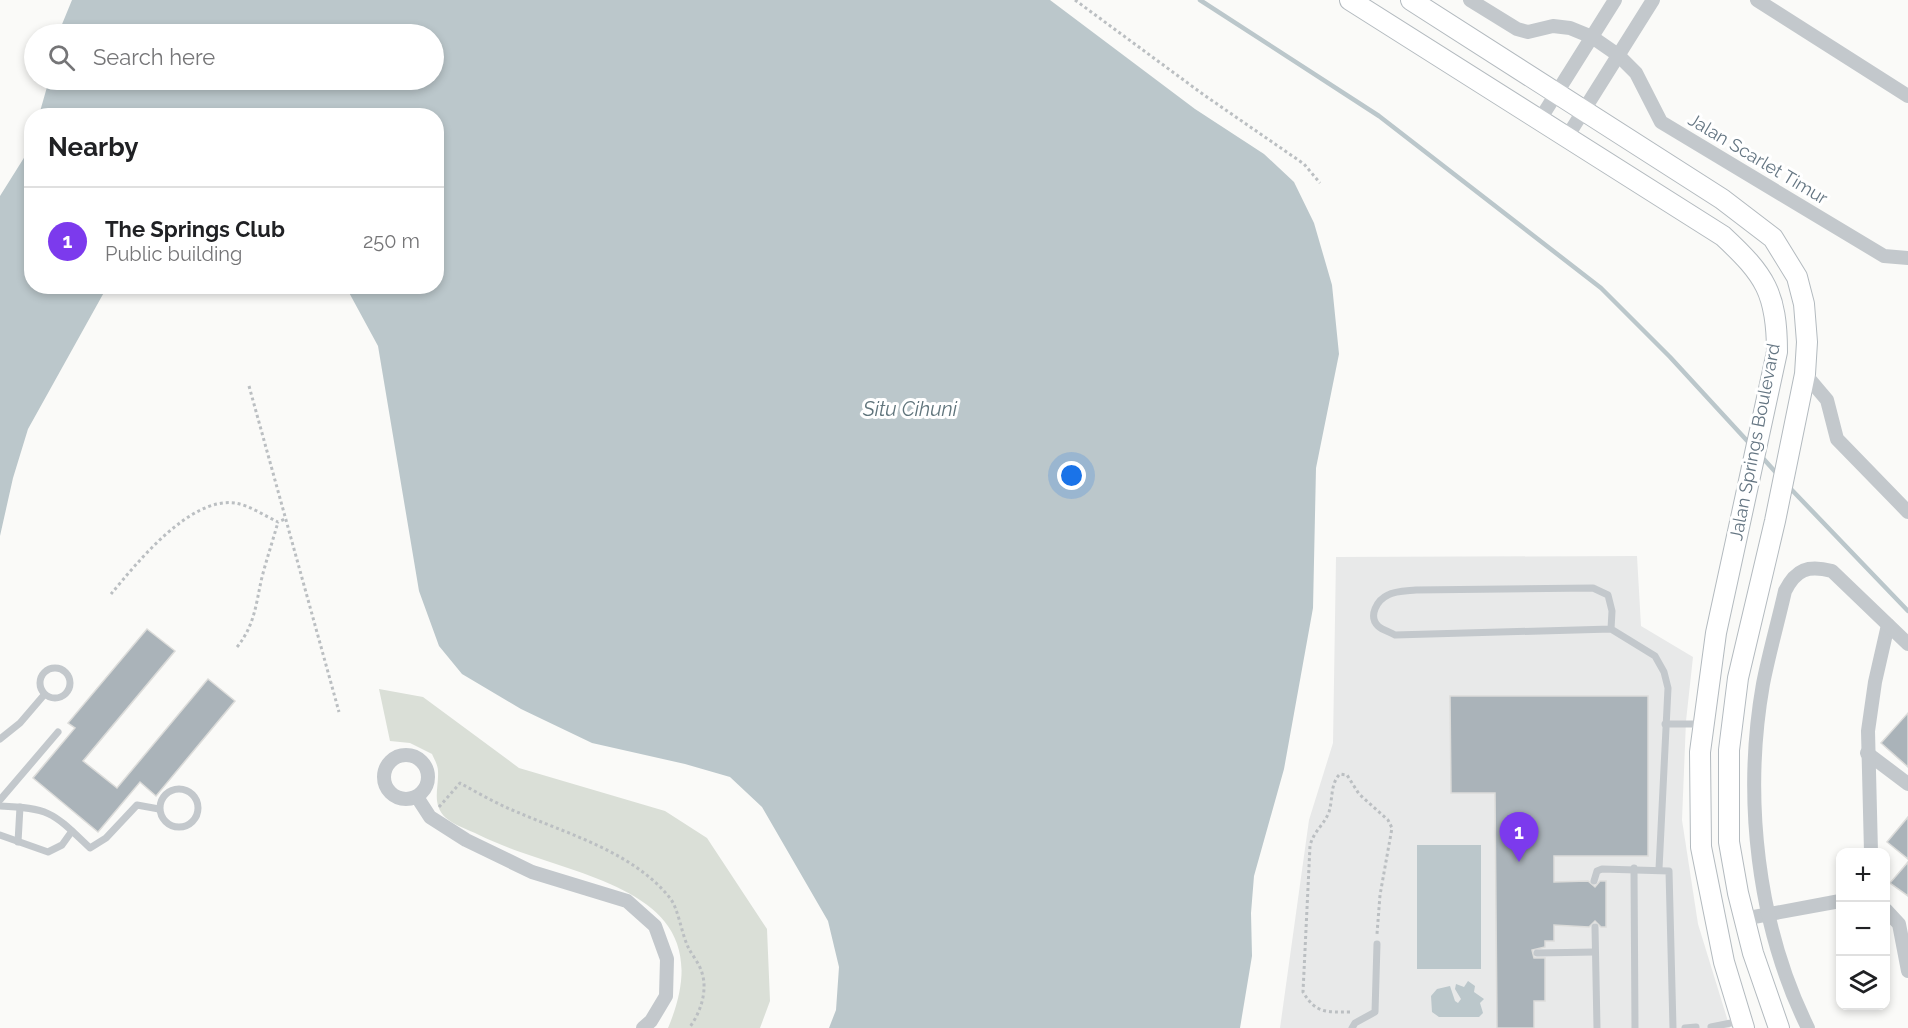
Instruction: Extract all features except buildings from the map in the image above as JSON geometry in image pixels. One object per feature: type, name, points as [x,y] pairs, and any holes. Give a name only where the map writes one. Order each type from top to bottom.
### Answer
[{"type":"main road","name":"Jalan Springs Boulevard","points":[[1350,0],[1723,236],[1751,262],[1760,274],[1775,317],[1777,352],[1716,633],[1702,724],[1701,847],[1719,942],[1743,1024]]},
{"type":"main road","name":"Jalan Springs Boulevard","points":[[1411,0],[1722,199],[1773,238],[1797,277],[1804,304],[1807,342],[1805,374],[1775,521],[1738,678],[1729,750],[1729,842],[1743,919],[1779,1028]]},
{"type":"street","name":"Jalan Scarlet Timur","points":[[1470,0],[1517,29],[1528,32],[1553,27],[1570,28],[1592,37],[1618,55],[1636,73],[1655,115],[1661,122],[1884,256],[1908,258]]},
{"type":"street","points":[[1539,121],[1615,0]]},
{"type":"street","points":[[1567,137],[1653,0]]},
{"type":"street","points":[[1757,0],[1908,96]]},
{"type":"street","points":[[1805,374],[1827,400],[1837,439],[1908,512]]},
{"type":"street","points":[[1808,1028],[1776,944],[1768,915],[1757,838],[1756,742],[1763,685],[1785,591],[1792,577],[1803,570],[1815,567],[1832,571],[1908,644]]},
{"type":"street","points":[[1871,848],[1868,753],[1875,682],[1888,625]]},
{"type":"street","points":[[1868,753],[1908,784]]},
{"type":"street","points":[[417,796],[430,818],[466,840],[532,872],[627,901],[655,926],[668,959],[666,996],[651,1021],[643,1028]]},
{"type":"street","points":[[1743,919],[1836,903]]},
{"type":"street","points":[[1890,914],[1904,926],[1908,971]]},
{"type":"lane","points":[[1611,629],[1612,611],[1608,595],[1593,588],[1416,590],[1388,594],[1379,601],[1374,610],[1374,620],[1379,628],[1395,635],[1611,629],[1639,644],[1655,656],[1668,688],[1659,869]]},
{"type":"lane","points":[[50,668],[60,669],[69,676],[70,687],[64,696],[54,699],[44,695],[39,686],[41,675],[50,668]]},
{"type":"lane","points":[[0,739],[20,723],[44,695]]},
{"type":"lane","points":[[1665,724],[1702,724]]},
{"type":"lane","points":[[0,800],[58,732]]},
{"type":"lane","points":[[175,789],[188,791],[197,801],[198,814],[190,825],[177,828],[165,822],[159,809],[163,796],[175,789]]},
{"type":"lane","points":[[0,806],[37,808],[58,818],[90,848],[106,838],[136,805],[159,809]]},
{"type":"lane","points":[[18,842],[20,807]]},
{"type":"lane","points":[[0,835],[48,852],[62,845],[72,831]]},
{"type":"lane","points":[[1634,868],[1635,1028]]},
{"type":"lane","points":[[1594,881],[1597,871],[1602,869],[1667,869],[1671,874],[1673,1028]]},
{"type":"lane","points":[[1595,927],[1597,1028]]},
{"type":"lane","points":[[1352,1028],[1355,1023],[1375,1012],[1377,944]]},
{"type":"lane","points":[[1537,953],[1595,952]]},
{"type":"lane","points":[[1714,1027],[1743,1024]]},
{"type":"lane","points":[[1685,1028],[1696,1027]]},
{"type":"path","points":[[1075,0],[1204,95],[1304,164],[1320,183]]},
{"type":"path","points":[[249,386],[339,712]]},
{"type":"path","points":[[111,594],[140,560],[196,512],[221,503],[236,503],[278,522]]},
{"type":"path","points":[[237,647],[247,635],[257,609],[262,578],[278,522],[285,518]]},
{"type":"path","points":[[1375,1012],[1327,1012],[1311,1006],[1304,992],[1310,846],[1313,833],[1329,812],[1335,779],[1340,774],[1347,774],[1359,794],[1388,820],[1392,828],[1380,895],[1377,944]]},
{"type":"path","points":[[430,818],[460,783],[514,811],[595,845],[637,868],[670,899],[678,914],[680,931],[702,972],[703,996],[696,1019],[688,1028]]},
{"type":"shaded area","points":[[1637,556],[1641,626],[1693,657],[1686,721],[1682,820],[1698,924],[1730,1028],[1280,1028],[1309,820],[1333,743],[1336,557]]},
{"type":"shaded area","points":[[379,689],[423,697],[519,768],[665,811],[707,838],[767,929],[770,1001],[760,1028],[668,1028],[681,980],[677,943],[659,915],[630,894],[595,878],[516,850],[446,818],[441,813],[437,801],[438,769],[432,754],[410,743],[390,741]]},
{"type":"water","name":"Situ Cihuni","points":[[72,0],[1050,0],[1195,109],[1264,154],[1294,182],[1314,223],[1332,285],[1339,354],[1316,468],[1313,608],[1284,769],[1254,876],[1251,913],[1252,956],[1240,1028],[829,1028],[836,1010],[839,967],[828,921],[762,807],[730,777],[685,764],[592,743],[521,709],[462,674],[439,646],[419,591],[378,346],[350,294],[444,294],[444,108],[41,108],[46,90],[444,90],[444,24],[62,24]]},
{"type":"water","points":[[24,158],[24,294],[103,294],[28,429],[13,478],[0,536],[0,196]]},
{"type":"water","points":[[1417,845],[1481,845],[1481,969],[1417,969]]},
{"type":"water","points":[[1468,981],[1475,986],[1474,992],[1484,999],[1480,1003],[1483,1013],[1479,1017],[1439,1017],[1432,1012],[1431,996],[1437,989],[1450,986],[1455,1001],[1458,1003],[1461,999],[1455,989],[1456,984],[1464,987]]},
{"type":"waterway","points":[[1200,0],[1379,116],[1601,288],[1670,357],[1751,445]]},
{"type":"waterway","points":[[1761,456],[1779,476]]},
{"type":"waterway","points":[[1789,487],[1908,611]]},
{"type":"place","name":"The Springs Club","points":[[1519,862]]}]
